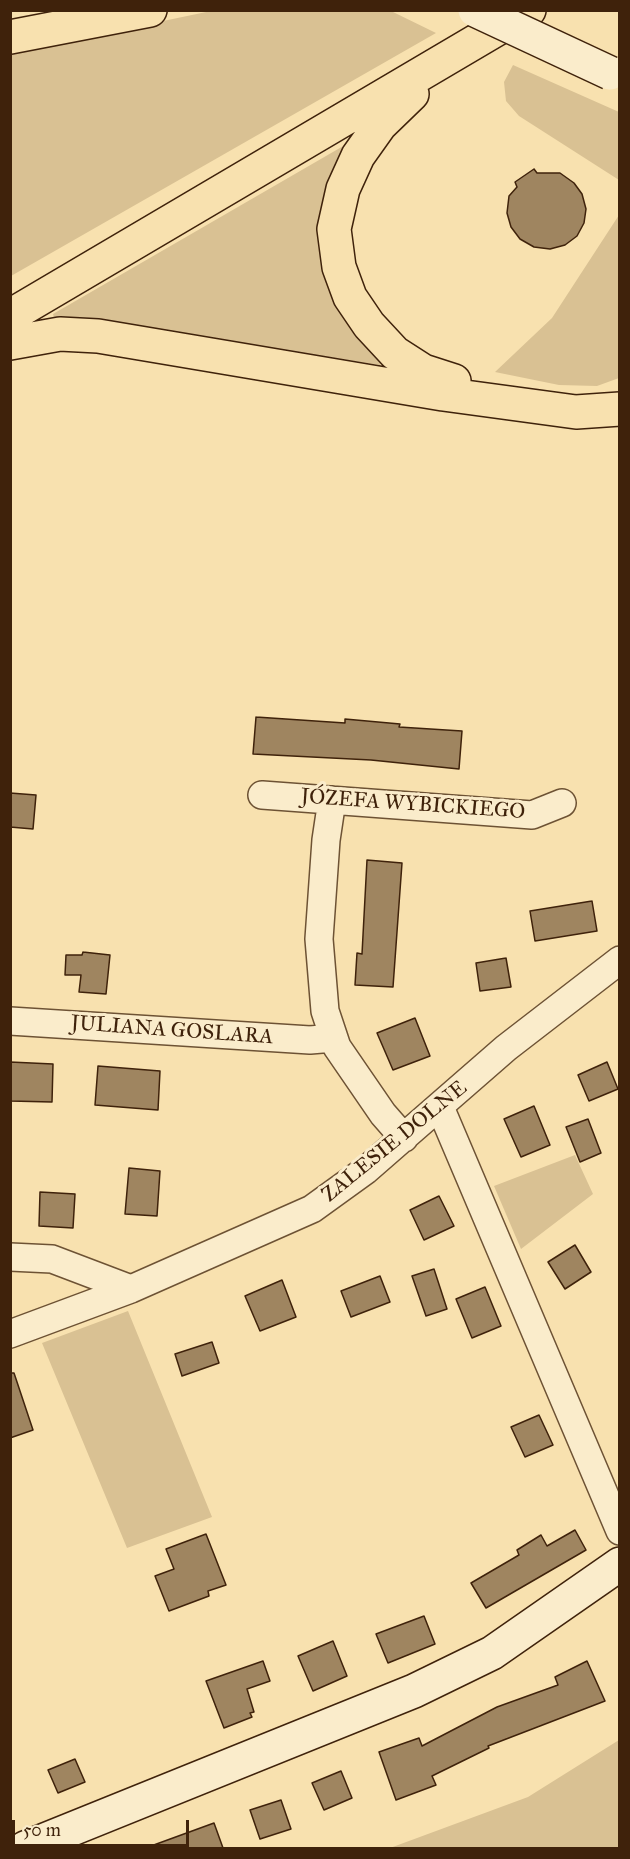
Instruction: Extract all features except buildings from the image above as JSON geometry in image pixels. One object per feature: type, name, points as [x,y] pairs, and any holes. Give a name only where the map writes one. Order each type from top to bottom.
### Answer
[{"type":"main road","points":[[10,27],[56,10]]},
{"type":"main road","points":[[10,37],[150,10]]},
{"type":"main road","points":[[10,316],[529,10]]},
{"type":"main road","points":[[453,54],[380,125],[358,156],[343,189],[334,229],[339,267],[350,297],[369,325],[395,353],[423,371],[448,380],[577,399],[620,394]]},
{"type":"main road","points":[[10,304],[82,274]]},
{"type":"main road","points":[[10,343],[60,334],[98,336],[443,394],[576,412],[620,409]]},
{"type":"street","points":[[475,10],[615,75]]},
{"type":"street","name":"JÓZEFA WYBICKIEGO","points":[[262,795],[532,814],[562,803]]},
{"type":"street","points":[[332,800],[326,840],[319,939],[325,1011],[337,1047],[383,1114],[404,1138]]},
{"type":"street","name":"ZALESIE DOLNE","points":[[10,1334],[131,1289],[312,1209],[404,1138],[507,1048],[620,960]]},
{"type":"street","name":"JULIANA GOSLARA","points":[[10,1021],[310,1040],[334,1038]]},
{"type":"street","points":[[440,1107],[620,1531]]},
{"type":"street","points":[[10,1257],[52,1259],[131,1289]]},
{"type":"street","points":[[25,1848],[414,1691],[492,1653],[620,1564]]},
{"type":"shaded area","points":[[211,11],[391,11],[436,33],[11,276],[10,53]]},
{"type":"shaded area","points":[[513,65],[619,112],[619,180],[519,116],[506,101],[504,82]]},
{"type":"shaded area","points":[[345,145],[349,148],[329,182],[385,357],[380,365],[102,322],[55,321],[53,314]]},
{"type":"shaded area","points":[[619,215],[619,378],[597,386],[559,385],[495,372],[552,318]]},
{"type":"shaded area","points":[[575,1155],[593,1194],[521,1249],[494,1186]]},
{"type":"shaded area","points":[[128,1311],[212,1517],[127,1548],[42,1343]]},
{"type":"shaded area","points":[[619,1740],[619,1848],[390,1848],[528,1797]]}]
